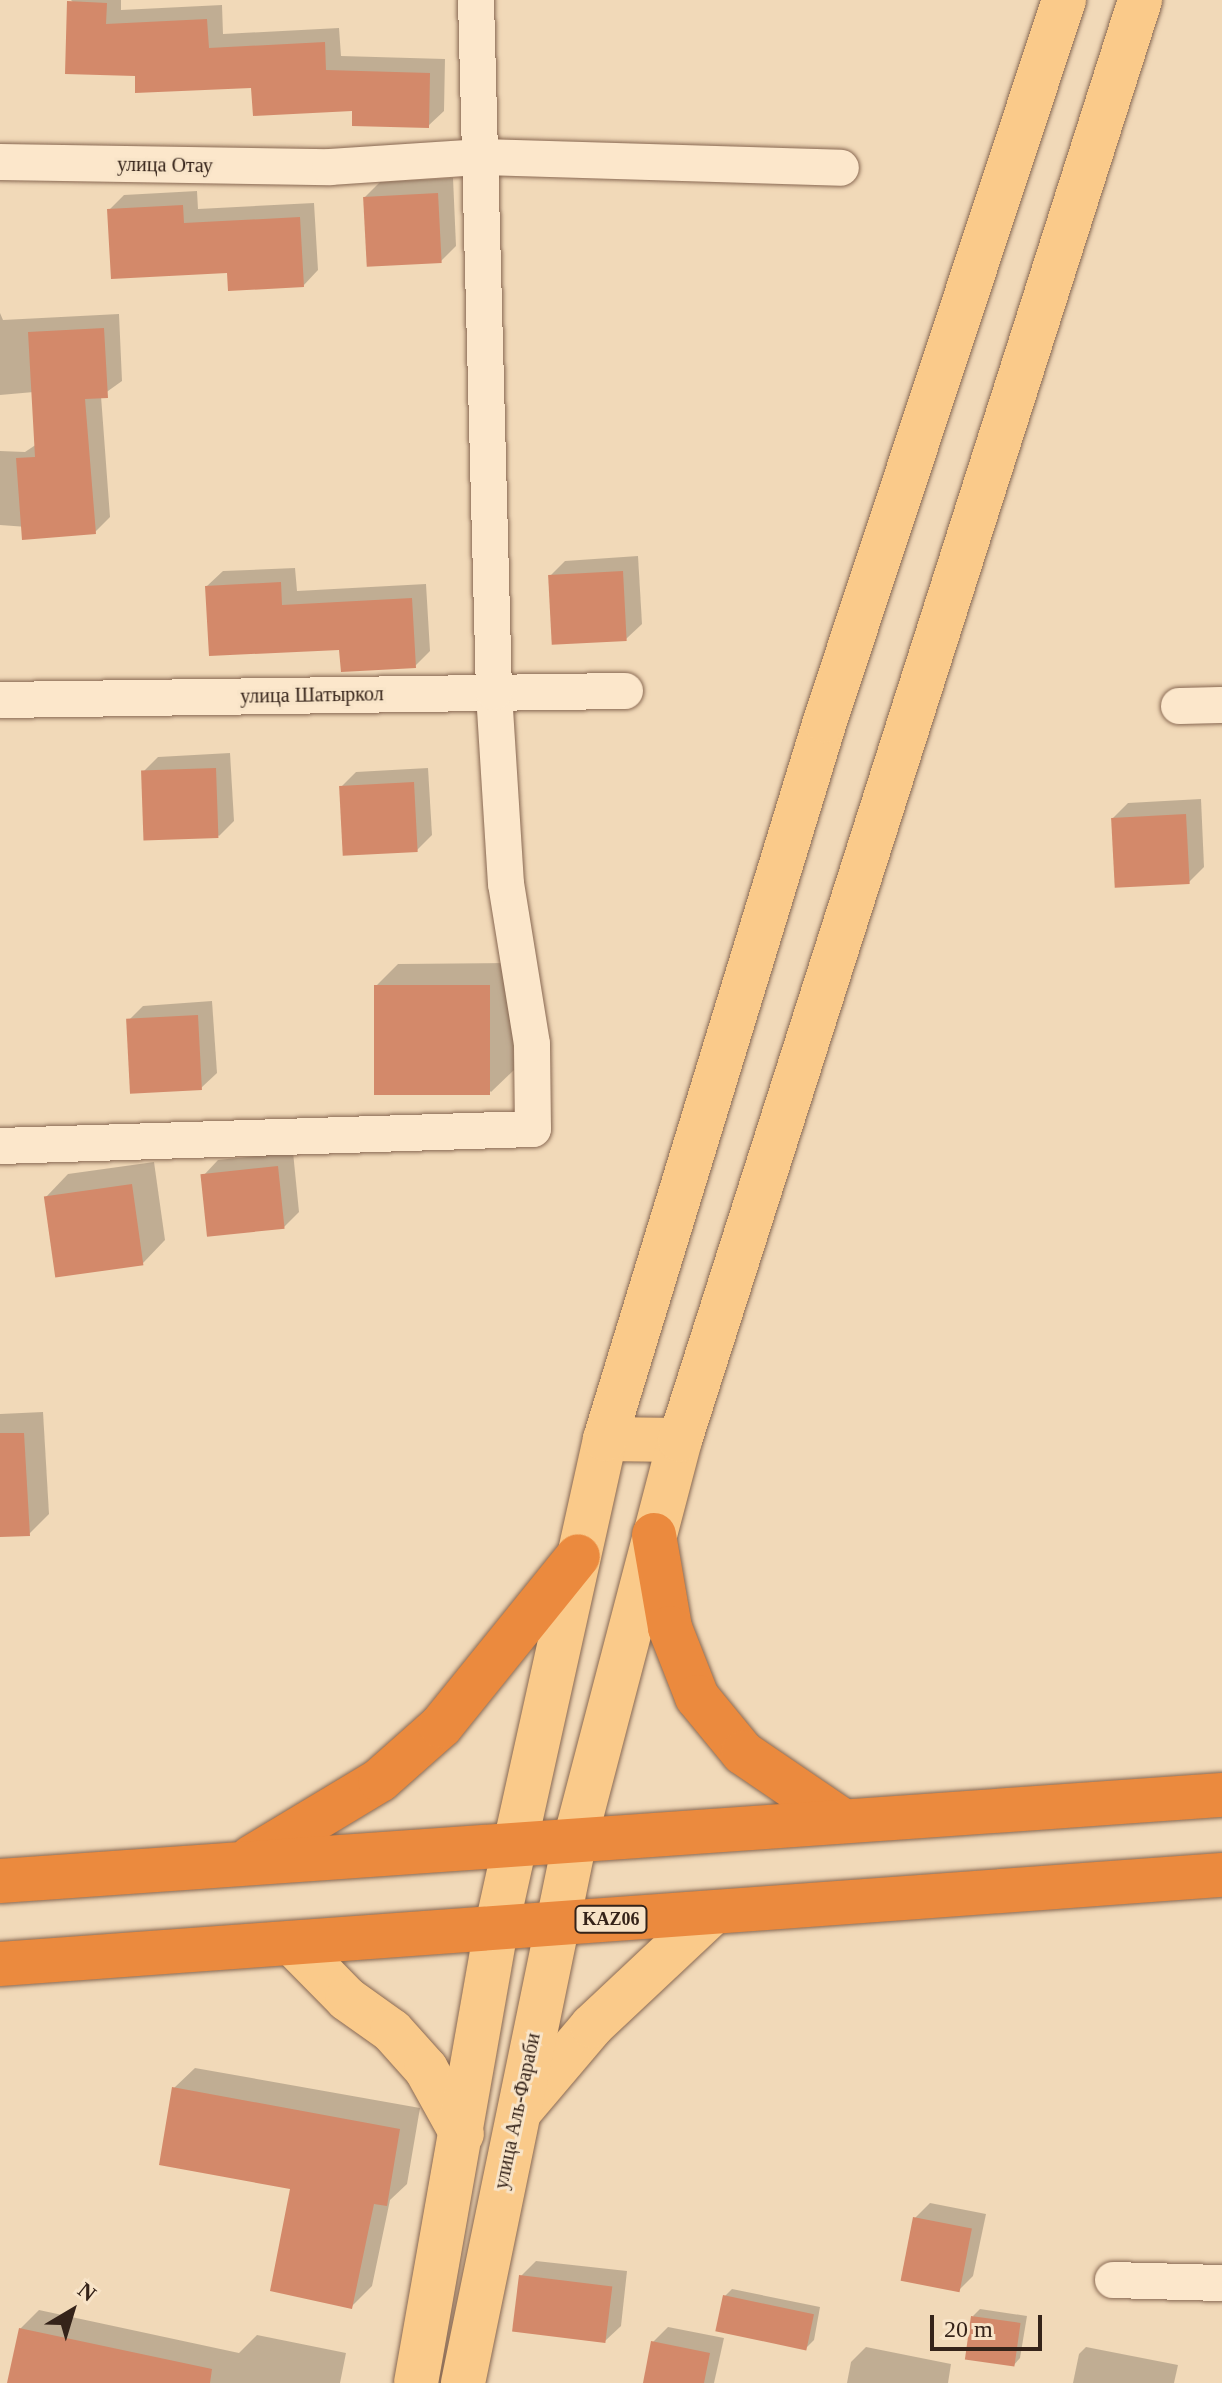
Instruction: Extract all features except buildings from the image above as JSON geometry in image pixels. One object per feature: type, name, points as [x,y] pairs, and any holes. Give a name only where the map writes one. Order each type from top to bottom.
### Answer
[{"type":"highway","points":[[654,1535],[670,1628],[697,1697],[743,1753],[843,1821]]},
{"type":"highway","points":[[240,1864],[369,1788],[441,1726],[578,1556]]},
{"type":"highway","points":[[0,1881],[1222,1795]]},
{"type":"highway","name":"KАZ06","points":[[0,1964],[496,1930],[558,1922],[710,1915],[1222,1875]]},
{"type":"main road","points":[[416,2383],[496,1930],[519,1844],[605,1439],[825,721],[1064,0]]},
{"type":"main road","name":"улица Аль-Фараби","points":[[463,2383],[515,2116],[575,1840],[680,1440],[1140,0]]},
{"type":"main road","points":[[605,1439],[680,1440]]},
{"type":"main road","points":[[515,2116],[592,2026],[710,1915]]},
{"type":"main road","points":[[293,1944],[347,1999],[392,2031],[426,2069],[462,2134]]},
{"type":"street","points":[[0,1146],[533,1129],[532,1044],[506,884],[494,692],[476,0]]},
{"type":"street","name":"улица Отау","points":[[0,162],[330,167],[479,157],[841,168]]},
{"type":"street","name":"улица Шатыркол","points":[[0,700],[625,691]]},
{"type":"street","points":[[1179,706],[1222,705]]},
{"type":"street","points":[[1113,2280],[1222,2283]]}]
